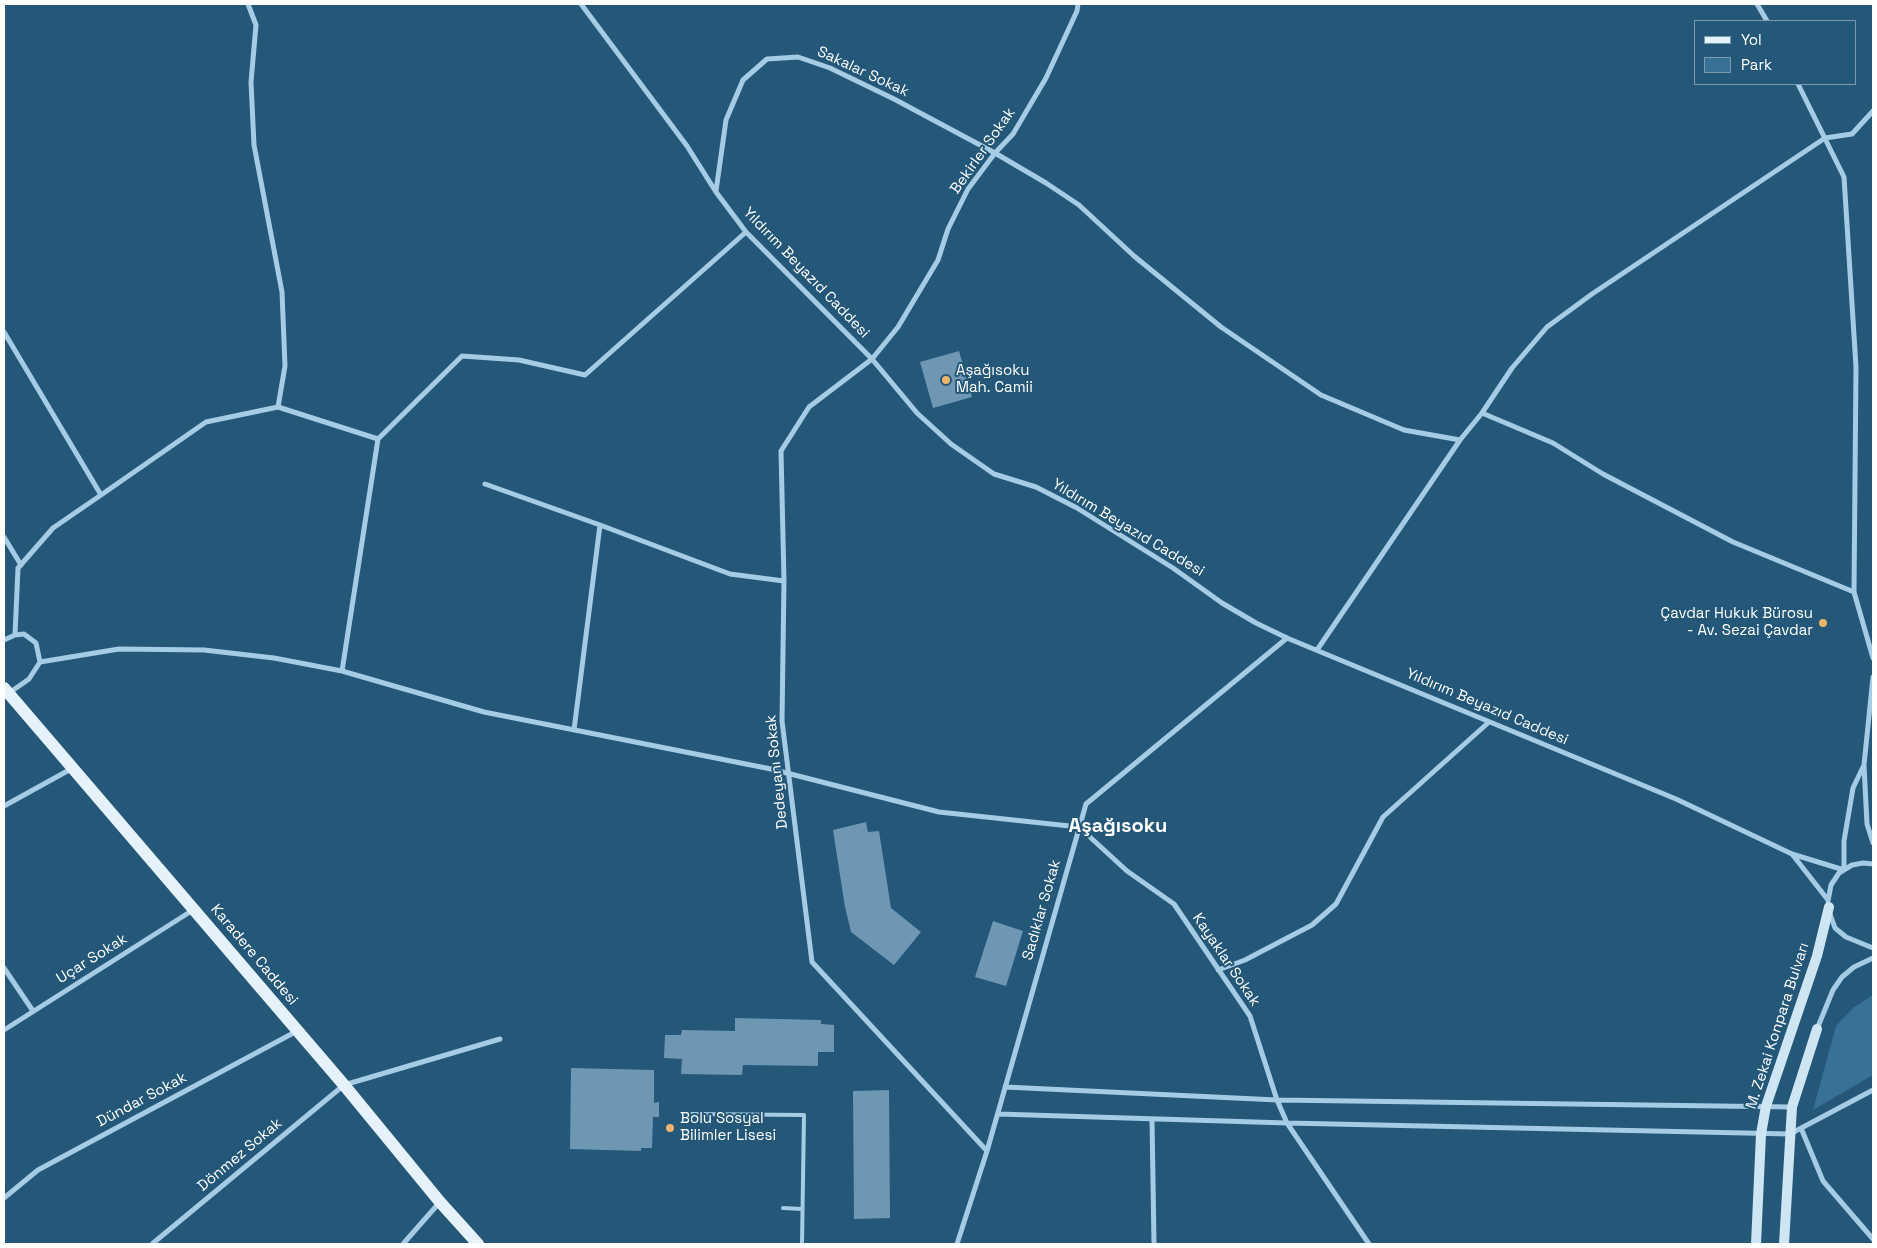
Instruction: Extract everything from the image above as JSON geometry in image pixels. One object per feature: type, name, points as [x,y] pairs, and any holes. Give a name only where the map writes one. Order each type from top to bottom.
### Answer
[{"type":"main road","name":"Karadere Caddesi","points":[[6,691],[344,1085],[440,1202],[478,1244]]},
{"type":"main road","name":"M. Zekai Konpara Bulvarı","points":[[1756,1244],[1761,1134],[1766,1106],[1817,956],[1828,904]]},
{"type":"main road","points":[[1784,1244],[1792,1107],[1817,1029]]},
{"type":"street","points":[[248,4],[256,25],[251,82],[254,145],[282,292],[285,366],[278,406]]},
{"type":"street","name":"Yıldırım Beyazıd Caddesi","points":[[581,4],[686,146],[716,192],[746,232],[872,359],[917,413],[951,444],[994,474],[1036,487],[1077,508],[1173,568],[1222,603],[1287,638],[1676,799],[1792,854],[1844,870]]},
{"type":"street","name":"Bekirler Sokak","points":[[872,359],[898,327],[938,260],[948,229],[968,189],[995,153],[1013,134],[1046,78],[1077,11],[1078,4]]},
{"type":"street","points":[[1757,4],[1766,20]]},
{"type":"street","name":"Sakalar Sokak","points":[[716,192],[726,120],[743,80],[767,59],[798,57],[830,68],[894,99],[995,153],[1046,183],[1079,205],[1134,256],[1221,326],[1321,396],[1404,430],[1460,440]]},
{"type":"street","points":[[1798,85],[1844,177],[1856,367],[1854,592],[1873,658]]},
{"type":"street","points":[[1317,650],[1460,440],[1482,413],[1512,368],[1547,327],[1592,294],[1825,138],[1852,134],[1873,111]]},
{"type":"street","points":[[342,671],[378,439],[462,356],[519,360],[585,375],[746,232]]},
{"type":"street","points":[[4,332],[102,495]]},
{"type":"street","name":"Dedeyanı Sokak","points":[[872,359],[809,407],[781,451],[784,581],[782,721],[812,962],[987,1151]]},
{"type":"street","points":[[15,635],[18,568],[53,528],[206,422],[278,406],[378,439]]},
{"type":"street","points":[[1482,413],[1553,443],[1603,474],[1734,542],[1854,592]]},
{"type":"street","points":[[485,484],[730,574],[784,581]]},
{"type":"street","points":[[574,730],[600,525]]},
{"type":"street","points":[[4,537],[21,565]]},
{"type":"street","points":[[4,640],[15,635],[24,634],[36,643],[40,662],[29,679],[6,691]]},
{"type":"street","name":"Sadıklar Sokak","points":[[957,1244],[998,1114],[1086,804],[1287,638]]},
{"type":"street","points":[[40,662],[119,649],[204,650],[274,658],[342,671],[484,712],[788,774],[939,812],[1078,827]]},
{"type":"street","points":[[1873,678],[1864,765],[1867,824],[1873,843]]},
{"type":"street","points":[[1218,970],[1245,960],[1312,925],[1336,904],[1384,817],[1489,722]]},
{"type":"street","points":[[1844,870],[1844,841],[1853,788],[1864,765]]},
{"type":"street","points":[[4,806],[72,768]]},
{"type":"street","name":"Kayaklar Sokak","points":[[1078,827],[1127,871],[1174,904],[1250,1016],[1277,1100],[1287,1123],[1369,1244]]},
{"type":"street","points":[[1792,854],[1828,904]]},
{"type":"street","points":[[1873,864],[1852,865],[1839,873],[1831,885],[1828,904],[1835,928],[1846,937],[1873,948]]},
{"type":"street","name":"Uçar Sokak","points":[[4,1030],[194,909]]},
{"type":"street","points":[[1817,1029],[1833,990],[1842,977],[1854,967],[1873,958]]},
{"type":"street","points":[[4,968],[34,1011]]},
{"type":"street","name":"Dündar Sokak","points":[[4,1198],[38,1170],[297,1031]]},
{"type":"street","points":[[344,1085],[500,1039]]},
{"type":"street","name":"Dönmez Sokak","points":[[152,1244],[344,1085]]},
{"type":"street","points":[[1005,1087],[1277,1100],[1792,1107]]},
{"type":"street","points":[[998,1114],[1287,1123],[1790,1134],[1873,1090]]},
{"type":"street","points":[[1152,1119],[1154,1244]]},
{"type":"street","points":[[1801,1128],[1823,1181],[1873,1239]]},
{"type":"street","points":[[403,1244],[440,1202]]},
{"type":"lane","points":[[691,1114],[804,1115],[802,1244]]},
{"type":"lane","points":[[783,1208],[802,1209]]},
{"type":"green space","points":[[1873,995],[1873,1075],[1813,1110],[1836,1026],[1853,1008]]},
{"type":"building","name":"Aşağısoku Mah. Camii","points":[[959,351],[972,397],[933,408],[920,362]]},
{"type":"building","points":[[866,822],[868,832],[879,831],[891,908],[921,932],[894,965],[851,932],[845,907],[833,830]]},
{"type":"building","points":[[993,921],[1023,931],[1006,986],[975,977]]},
{"type":"building","points":[[735,1018],[821,1020],[821,1024],[834,1025],[834,1052],[818,1052],[818,1066],[743,1065],[742,1075],[681,1074],[682,1059],[664,1058],[665,1035],[681,1035],[682,1030],[735,1031]]},
{"type":"building","points":[[571,1068],[654,1070],[654,1103],[659,1102],[659,1117],[653,1117],[652,1148],[641,1148],[641,1151],[570,1149]]},
{"type":"building","points":[[889,1090],[890,1218],[854,1219],[853,1091]]},
{"type":"place","name":"Aşağısoku Mah. Camii","points":[[946,380]]},
{"type":"place","name":"Çavdar Hukuk Bürosu - Av. Sezai Çavdar","points":[[1823,623]]},
{"type":"place","name":"Bolu Sosyal Bilimler Lisesi","points":[[670,1128]]},
{"type":"district","name":"Aşağısoku","points":[[1118,827]]}]
